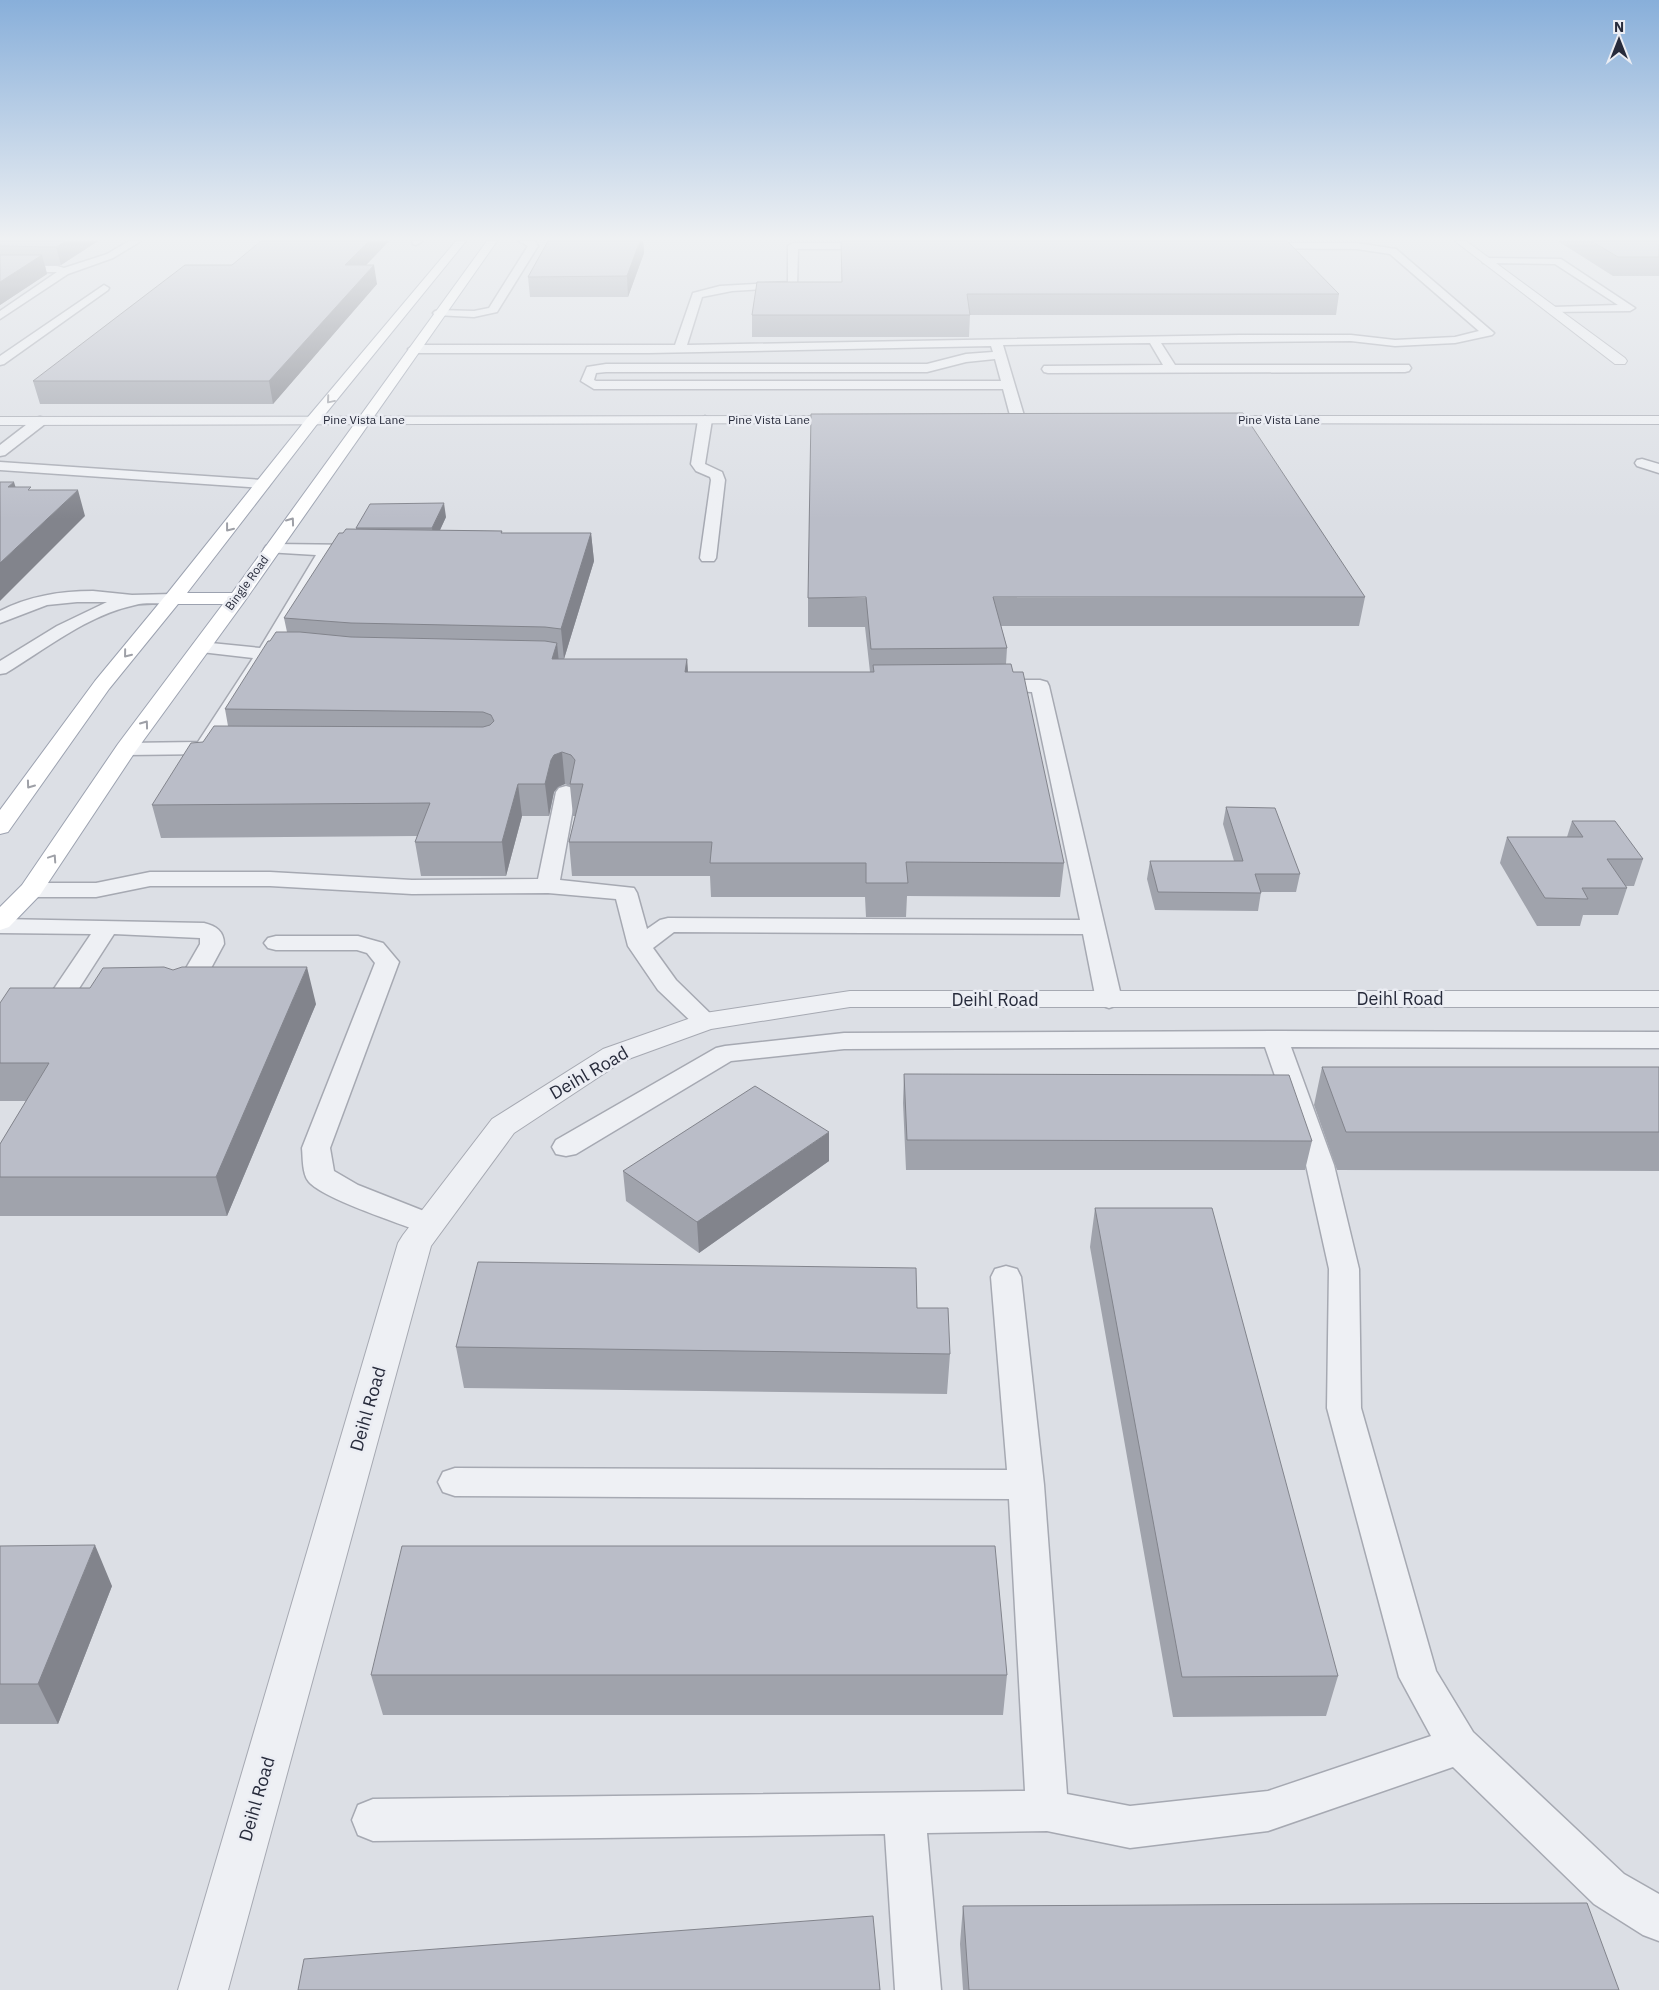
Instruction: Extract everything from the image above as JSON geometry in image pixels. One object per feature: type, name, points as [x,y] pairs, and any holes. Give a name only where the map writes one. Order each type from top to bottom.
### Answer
[{"type":"main road","points":[[0,827],[102,685],[173,599],[313,420],[385,334]]},
{"type":"main road","name":"Bingle Road","points":[[0,924],[31,890],[126,749],[237,598],[414,349],[420,334]]},
{"type":"main road","points":[[173,599],[237,598]]},
{"type":"main road","points":[[0,891],[31,890]]},
{"type":"street","points":[[1584,334],[1620,361]]},
{"type":"street","name":"Pine Vista Lane","points":[[0,421],[862,420]]},
{"type":"street","points":[[999,420],[1023,420]]},
{"type":"street","name":"Pine Vista Lane","points":[[1196,420],[1659,420]]},
{"type":"street","name":"Deihl Road","points":[[203,1990],[415,1243],[503,1126],[613,1055],[706,1021],[850,999],[1659,999]]},
{"type":"lane","points":[[0,361],[39,334]]},
{"type":"lane","points":[[680,347],[684,334]]},
{"type":"lane","points":[[414,349],[680,347],[1153,339],[1351,338],[1395,342],[1455,340],[1480,334]]},
{"type":"lane","points":[[1153,339],[1171,369]]},
{"type":"lane","points":[[996,342],[1008,385],[1023,420]]},
{"type":"lane","points":[[999,355],[966,358],[927,368],[606,368],[591,370],[587,381],[594,385],[1008,385]]},
{"type":"lane","points":[[1048,369],[1405,368]]},
{"type":"lane","points":[[705,420],[698,464],[701,468],[717,475],[718,480],[708,558]]},
{"type":"lane","points":[[0,452],[40,421]]},
{"type":"lane","points":[[1642,463],[1659,469]]},
{"type":"lane","points":[[0,466],[263,484]]},
{"type":"lane","points":[[272,548],[375,550]]},
{"type":"lane","points":[[204,748],[266,654],[327,550]]},
{"type":"lane","points":[[0,618],[16,608],[50,598],[88,595],[133,600],[173,599]]},
{"type":"lane","points":[[0,669],[78,622],[108,607],[133,600]]},
{"type":"lane","points":[[201,647],[266,654],[315,656]]},
{"type":"lane","points":[[971,686],[1040,686],[1109,1000]]},
{"type":"lane","points":[[126,749],[230,748]]},
{"type":"lane","points":[[548,886],[566,792]]},
{"type":"lane","points":[[31,890],[96,890],[150,879],[284,879],[412,887],[548,886],[626,893],[640,946],[666,985],[706,1021]]},
{"type":"lane","points":[[0,924],[204,930],[212,936],[212,944],[183,996]]},
{"type":"lane","points":[[640,946],[668,925],[1093,927]]},
{"type":"lane","points":[[58,1002],[107,927]]},
{"type":"lane","points":[[276,943],[358,943],[376,948],[387,962],[316,1148],[320,1176],[348,1192],[429,1224]]},
{"type":"lane","points":[[1275,1039],[1320,1165],[1344,1269],[1344,1408],[1418,1677],[1460,1746],[1609,1889],[1659,1919]]},
{"type":"lane","points":[[566,1147],[677,1080],[725,1054],[844,1041],[1659,1040]]},
{"type":"lane","points":[[1006,1277],[1026,1485],[1047,1811]]},
{"type":"lane","points":[[456,1482],[1026,1485]]},
{"type":"lane","points":[[373,1820],[1047,1811],[1130,1827],[1268,1811],[1460,1746]]},
{"type":"lane","points":[[904,1812],[918,1990]]},
{"type":"building","points":[[95,334],[312,334],[269,381],[33,381]]},
{"type":"building","points":[[1243,413],[1365,597],[993,597],[1007,648],[871,649],[866,597],[808,598],[811,414]]},
{"type":"building","points":[[0,482],[14,482],[8,487],[31,487],[28,490],[78,490],[0,563]]},
{"type":"building","points":[[444,503],[432,528],[356,528],[370,504]]},
{"type":"building","points":[[346,529],[591,533],[561,629],[545,627],[351,623],[284,618],[339,533],[343,533]]},
{"type":"building","points":[[276,632],[300,632],[351,637],[545,641],[557,643],[552,659],[687,659],[685,672],[874,672],[873,665],[1011,664],[1013,672],[1023,672],[1064,863],[906,862],[908,883],[866,883],[866,863],[710,863],[712,842],[569,842],[583,784],[570,784],[575,760],[571,755],[562,752],[554,755],[551,760],[545,784],[518,784],[502,842],[415,842],[430,803],[152,805],[191,743],[203,742],[214,726],[483,727],[490,725],[494,721],[491,715],[483,712],[225,709],[268,641]]},
{"type":"building","points":[[1226,807],[1275,808],[1300,874],[1255,874],[1261,893],[1158,892],[1150,861],[1243,861]]},
{"type":"building","points":[[1572,821],[1615,821],[1643,859],[1607,859],[1627,888],[1582,888],[1588,899],[1545,898],[1507,837],[1583,837]]},
{"type":"building","points":[[164,967],[173,970],[182,967],[307,967],[216,1177],[0,1177],[0,1144],[49,1063],[0,1063],[0,1003],[10,988],[90,988],[103,968]]},
{"type":"building","points":[[1322,1067],[1659,1067],[1659,1132],[1346,1132]]},
{"type":"building","points":[[904,1074],[1289,1075],[1312,1141],[907,1140]]},
{"type":"building","points":[[755,1086],[829,1132],[697,1222],[623,1171]]},
{"type":"building","points":[[1095,1208],[1212,1208],[1338,1676],[1182,1677]]},
{"type":"building","points":[[478,1262],[916,1268],[917,1308],[948,1308],[950,1354],[456,1347]]},
{"type":"building","points":[[95,1545],[38,1684],[0,1684],[0,1546]]},
{"type":"building","points":[[402,1546],[995,1546],[1007,1675],[371,1675]]},
{"type":"building","points":[[1587,1903],[1619,1990],[969,1990],[963,1906]]},
{"type":"building","points":[[873,1916],[880,1990],[298,1990],[304,1959]]}]
